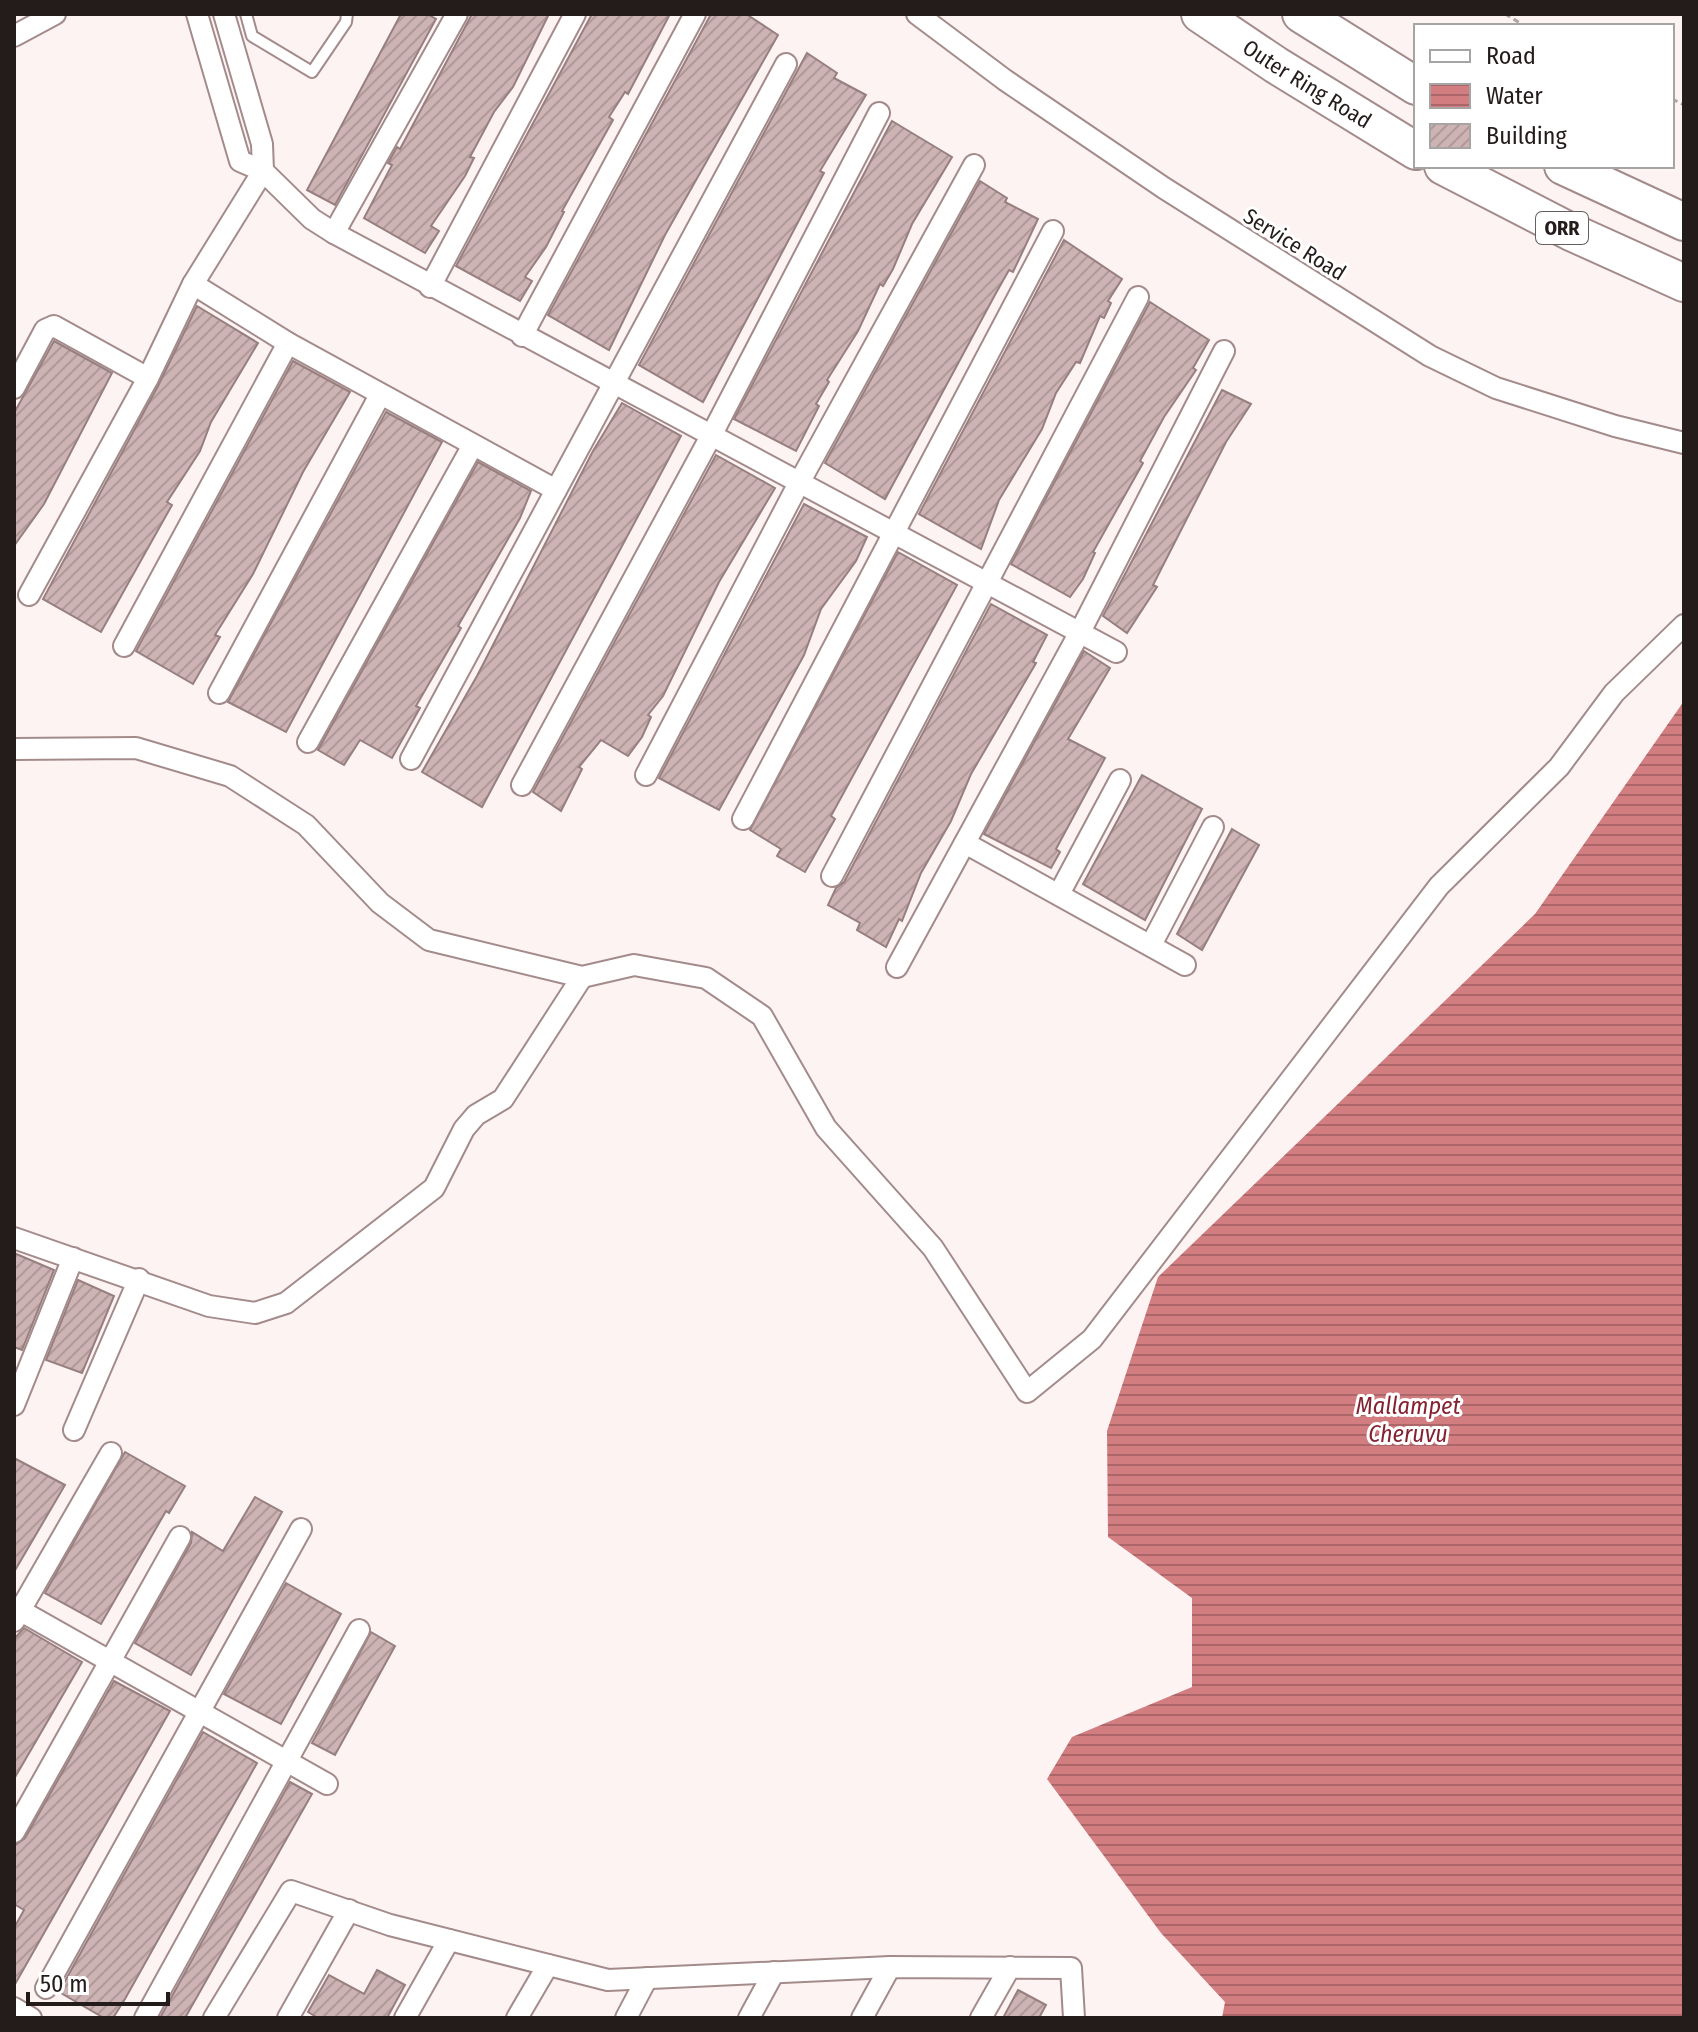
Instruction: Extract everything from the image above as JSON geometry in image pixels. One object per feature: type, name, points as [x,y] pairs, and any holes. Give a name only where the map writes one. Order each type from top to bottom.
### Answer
[{"type":"highway","name":"Outer Ring Road","points":[[1200,14],[1414,150]]},
{"type":"highway","points":[[1301,14],[1414,85]]},
{"type":"highway","name":"ORR","points":[[1447,168],[1571,232],[1684,283]]},
{"type":"highway","name":"ORR","points":[[1567,168],[1684,222]]},
{"type":"street","points":[[14,36],[55,14]]},
{"type":"street","points":[[334,233],[457,14]]},
{"type":"street","points":[[430,287],[575,14]]},
{"type":"street","points":[[522,336],[695,14]]},
{"type":"street","name":"Service Road","points":[[917,14],[1005,80],[1164,188],[1430,356],[1496,388],[1615,426],[1684,443]]},
{"type":"street","points":[[29,595],[148,378],[193,284],[263,171],[262,144],[232,16],[199,21],[240,161],[263,171],[312,219],[430,287],[1116,652]]},
{"type":"street","points":[[411,759],[786,64]]},
{"type":"street","points":[[522,785],[711,436],[879,113]]},
{"type":"street","points":[[646,775],[799,483],[974,165]]},
{"type":"street","points":[[743,819],[1053,231]]},
{"type":"street","points":[[193,284],[288,343],[556,490]]},
{"type":"street","points":[[832,876],[1138,297]]},
{"type":"street","points":[[14,388],[45,330],[54,326],[148,378]]},
{"type":"street","points":[[124,646],[288,343]]},
{"type":"street","points":[[897,967],[1080,632],[1224,351]]},
{"type":"street","points":[[219,693],[380,395]]},
{"type":"street","points":[[308,742],[473,445]]},
{"type":"street","points":[[14,749],[136,748],[230,776],[306,825],[380,903],[429,940],[582,977],[634,965],[706,978],[762,1016],[826,1128],[933,1248],[1027,1392],[1092,1339],[1439,886],[1559,767],[1614,693],[1684,625]]},
{"type":"street","points":[[1059,894],[1120,780]]},
{"type":"street","points":[[1151,945],[1213,827]]},
{"type":"street","points":[[965,843],[1185,965]]},
{"type":"street","points":[[14,1238],[139,1279],[172,1294],[240,1311],[255,1313],[286,1303],[434,1188],[464,1129],[476,1115],[503,1099],[582,977]]},
{"type":"street","points":[[14,1405],[73,1258]]},
{"type":"street","points":[[74,1430],[139,1279]]},
{"type":"street","points":[[111,1453],[16,1613],[111,1662],[327,1784]]},
{"type":"street","points":[[46,1988],[301,1529]]},
{"type":"street","points":[[14,1832],[180,1537]]},
{"type":"street","points":[[145,2018],[359,1630]]},
{"type":"street","points":[[214,2018],[291,1891],[449,1940],[608,1980],[890,1967],[1071,1968],[1074,2018]]},
{"type":"street","points":[[288,2018],[349,1910]]},
{"type":"street","points":[[405,2018],[449,1940]]},
{"type":"street","points":[[517,2018],[548,1965]]},
{"type":"street","points":[[862,2018],[890,1967]]},
{"type":"street","points":[[981,2018],[1010,1967]]},
{"type":"street","points":[[749,2018],[774,1972]]},
{"type":"street","points":[[626,2018],[647,1978]]},
{"type":"street","points":[[14,2008],[31,2018]]},
{"type":"lane","points":[[232,16],[252,36],[312,72],[346,22],[347,14]]},
{"type":"water","name":"Mallampet Cheruvu","points":[[1684,701],[1684,2018],[1222,2018],[1225,2002],[1161,1933],[1047,1779],[1072,1737],[1192,1687],[1192,1598],[1108,1537],[1107,1431],[1158,1277],[1535,914]]},
{"type":"building","points":[[401,14],[427,14],[436,19],[335,205],[307,190]]},
{"type":"building","points":[[472,14],[549,14],[513,87],[494,112],[470,157],[474,158],[465,176],[431,226],[439,231],[425,253],[364,218],[392,165],[388,163],[397,147],[400,149]]},
{"type":"building","points":[[592,14],[670,14],[628,94],[625,92],[609,117],[613,120],[562,211],[546,247],[525,277],[532,281],[520,301],[456,266]]},
{"type":"building","points":[[711,14],[746,14],[778,35],[665,235],[609,350],[548,315]]},
{"type":"building","points":[[807,53],[837,73],[834,78],[866,95],[820,171],[824,173],[703,402],[639,365]]},
{"type":"building","points":[[892,121],[952,157],[912,224],[893,269],[883,286],[880,284],[858,331],[827,380],[829,382],[816,404],[819,406],[796,451],[734,419]]},
{"type":"building","points":[[980,181],[1007,198],[1005,202],[1038,219],[1013,272],[1009,270],[996,293],[885,499],[825,463]]},
{"type":"building","points":[[1064,240],[1122,279],[1108,301],[1111,303],[1104,318],[1100,316],[1080,363],[1076,362],[1056,393],[1042,429],[999,500],[981,549],[919,514]]},
{"type":"building","points":[[1150,302],[1209,340],[1193,368],[1196,370],[1164,417],[1140,461],[1143,463],[1093,552],[1083,579],[1070,597],[1011,564]]},
{"type":"building","points":[[197,306],[258,343],[211,422],[200,451],[167,502],[172,505],[101,632],[43,599],[159,384]]},
{"type":"building","points":[[54,341],[112,373],[44,504],[14,546],[14,413]]},
{"type":"building","points":[[293,361],[350,392],[303,472],[253,574],[215,635],[220,637],[193,684],[136,651]]},
{"type":"building","points":[[1222,390],[1251,404],[1226,442],[1153,585],[1157,587],[1127,633],[1103,616]]},
{"type":"building","points":[[622,403],[681,436],[482,807],[422,772],[477,676],[593,451]]},
{"type":"building","points":[[386,412],[442,442],[286,732],[228,702]]},
{"type":"building","points":[[716,455],[775,488],[719,582],[663,696],[648,715],[651,717],[642,737],[628,756],[601,740],[579,767],[582,769],[561,811],[533,792]]},
{"type":"building","points":[[478,462],[531,491],[520,518],[458,626],[461,628],[416,706],[420,708],[392,758],[360,740],[344,765],[318,750]]},
{"type":"building","points":[[804,504],[867,537],[856,561],[821,609],[804,655],[719,810],[659,778]]},
{"type":"building","points":[[898,552],[957,585],[831,816],[835,819],[805,872],[777,856],[781,849],[750,830]]},
{"type":"building","points":[[991,604],[1047,635],[1033,662],[1036,663],[971,774],[951,821],[921,873],[902,921],[899,919],[886,947],[857,930],[860,923],[828,905],[836,888],[844,882]]},
{"type":"building","points":[[1084,651],[1110,668],[1068,739],[1105,758],[1056,849],[1060,852],[1051,868],[984,834]]},
{"type":"building","points":[[1142,775],[1202,809],[1145,920],[1083,884]]},
{"type":"building","points":[[1232,829],[1259,845],[1202,950],[1177,934]]},
{"type":"building","points":[[14,1253],[54,1270],[22,1350],[14,1347]]},
{"type":"building","points":[[78,1280],[114,1296],[82,1373],[46,1360]]},
{"type":"building","points":[[125,1452],[185,1486],[169,1513],[166,1511],[101,1624],[45,1593]]},
{"type":"building","points":[[14,1458],[65,1485],[14,1572]]},
{"type":"building","points":[[255,1497],[282,1512],[191,1675],[135,1643],[191,1543],[192,1532],[223,1551]]},
{"type":"building","points":[[286,1583],[341,1614],[281,1724],[224,1694]]},
{"type":"building","points":[[24,1628],[82,1662],[14,1779],[14,1639]]},
{"type":"building","points":[[371,1632],[395,1646],[335,1755],[312,1743]]},
{"type":"building","points":[[114,1681],[170,1711],[14,1986],[14,1928],[24,1910],[14,1904],[14,1846],[25,1838]]},
{"type":"building","points":[[203,1732],[257,1763],[125,1999],[113,2018],[104,2018],[59,1992]]},
{"type":"building","points":[[290,1782],[312,1794],[185,2018],[160,2018]]},
{"type":"building","points":[[377,1970],[405,1985],[387,2018],[318,2018],[308,2012],[329,1975],[364,1994]]},
{"type":"building","points":[[1018,1990],[1046,2005],[1039,2018],[1003,2018]]}]
